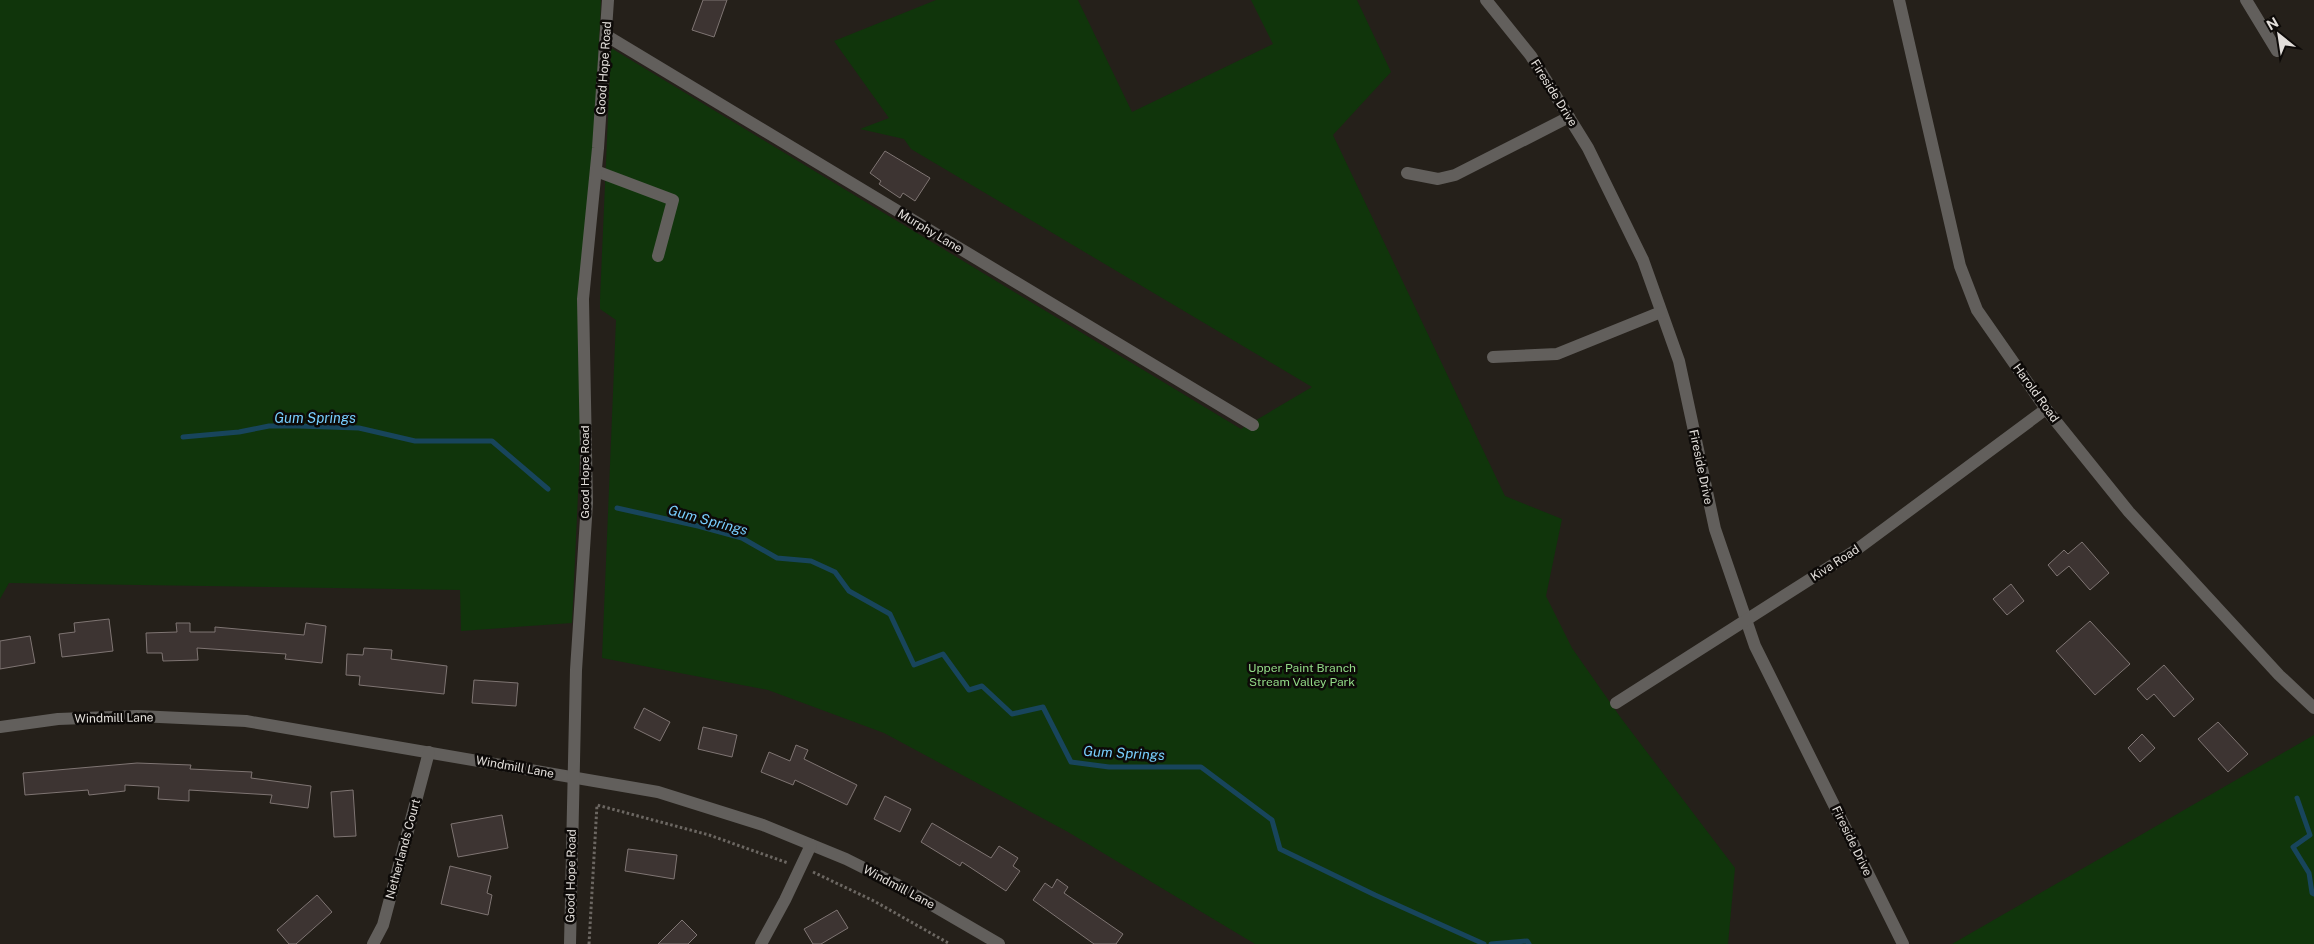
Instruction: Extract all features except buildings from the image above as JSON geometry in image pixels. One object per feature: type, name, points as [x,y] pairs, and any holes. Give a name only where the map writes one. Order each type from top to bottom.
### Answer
[{"type":"street","name":"Good Hope Road","points":[[570,944],[576,670],[587,503],[583,299],[596,171],[608,0]]},
{"type":"street","name":"Fireside Drive","points":[[1486,0],[1531,56],[1588,148],[1643,260],[1679,361],[1715,529],[1746,620],[1756,646],[1902,944]]},
{"type":"street","name":"Harold Road","points":[[1899,0],[1960,266],[1977,310],[2046,408],[2129,512],[2279,675],[2314,708]]},
{"type":"street","points":[[2246,0],[2276,51]]},
{"type":"street","name":"Murphy Lane","points":[[606,36],[1253,425]]},
{"type":"street","points":[[1407,173],[1438,179],[1455,175],[1569,117]]},
{"type":"street","points":[[596,171],[673,200],[658,256]]},
{"type":"street","points":[[1492,357],[1557,354],[1661,312]]},
{"type":"street","name":"Kiva Road","points":[[1616,704],[1856,550],[2046,408]]},
{"type":"street","name":"Windmill Lane","points":[[0,727],[58,720],[138,716],[246,721],[658,792],[763,825],[811,845],[896,884],[999,944]]},
{"type":"street","name":"Netherlands Court","points":[[373,944],[383,925],[429,752]]},
{"type":"street","points":[[761,944],[811,845]]},
{"type":"path","points":[[589,944],[597,805],[710,835],[800,868],[874,901],[950,944]]},
{"type":"green space","points":[[0,0],[601,0],[572,623],[461,631],[460,590],[9,583],[0,599]]},
{"type":"green space","name":"Upper Paint Branch Stream Valley Park","points":[[936,0],[1078,0],[1132,112],[1273,44],[1251,0],[1357,0],[1391,72],[1333,135],[1505,496],[1562,519],[1546,596],[1572,648],[1621,718],[1735,868],[1728,944],[1255,944],[1068,832],[884,733],[768,690],[602,658],[616,320],[600,309],[611,48],[1241,429],[1312,387],[911,149],[904,139],[860,129],[889,118],[834,41]]},
{"type":"green space","points":[[2314,735],[2314,944],[1952,944]]},
{"type":"waterway","name":"Gum Springs","points":[[183,437],[239,432],[269,426],[298,426],[359,428],[415,441],[492,441],[548,489]]},
{"type":"waterway","name":"Gum Springs","points":[[617,508],[742,538],[777,558],[811,561],[835,572],[849,591],[890,614],[914,665],[943,654],[969,690],[982,686],[1012,714],[1043,707],[1071,762],[1109,767],[1201,767],[1272,820],[1280,849],[1375,895],[1484,944]]},
{"type":"waterway","points":[[2297,798],[2310,835],[2293,847],[2309,873],[2312,893],[2314,894]]},
{"type":"waterway","name":"Gum Springs","points":[[1491,944],[1527,941],[1529,944]]}]
